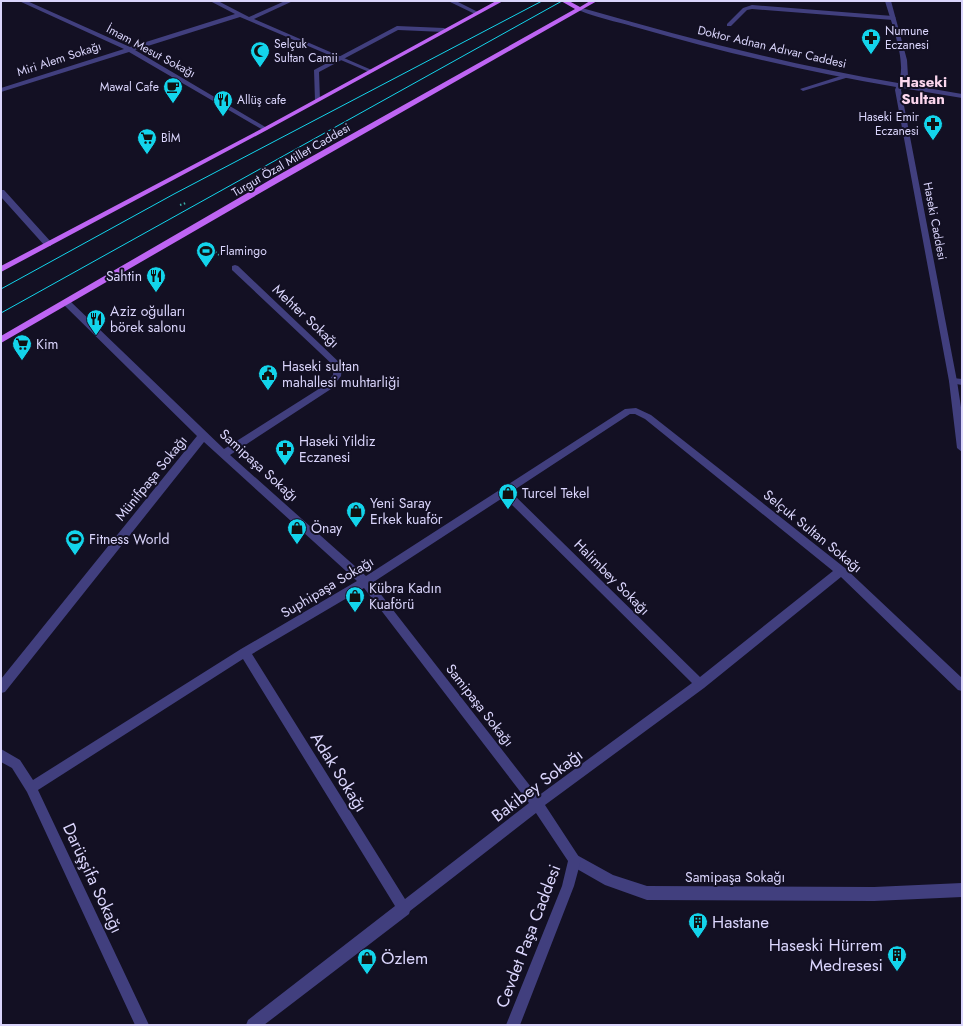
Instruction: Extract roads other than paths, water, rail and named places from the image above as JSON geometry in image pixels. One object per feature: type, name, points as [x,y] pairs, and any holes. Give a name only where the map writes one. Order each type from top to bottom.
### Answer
[{"type":"main road","points":[[1,269],[500,1]]},
{"type":"main road","points":[[564,1],[580,9]]},
{"type":"main road","name":"Turgut Özal Millet Caddesi","points":[[1,340],[278,179],[594,1]]},
{"type":"street","name":"İmam Mesut Sokağı","points":[[22,1],[129,49],[266,128]]},
{"type":"street","points":[[213,1],[249,19],[371,71]]},
{"type":"street","points":[[249,19],[290,1]]},
{"type":"street","points":[[451,1],[477,13]]},
{"type":"street","name":"Haseki Caddesi","points":[[888,1],[904,60],[905,76],[899,85],[898,90],[957,382],[962,448]]},
{"type":"street","points":[[729,25],[744,9],[752,7],[893,18]]},
{"type":"street","name":"Doktor Adnan Adıvar Caddesi","points":[[580,9],[666,34],[776,61],[847,76],[962,96]]},
{"type":"street","name":"Miri Alem Sokağı","points":[[1,90],[240,15]]},
{"type":"street","points":[[317,100],[316,71],[397,28],[444,30]]},
{"type":"street","points":[[803,89],[847,76]]},
{"type":"street","points":[[1,192],[48,244]]},
{"type":"street","name":"Mehter Sokağı","points":[[224,454],[328,387],[337,376],[338,365],[235,268]]},
{"type":"street","name":"Samipaşa Sokağı","points":[[67,303],[203,436],[365,582],[537,804],[575,860],[610,880],[647,893],[874,894],[962,890]]},
{"type":"street","name":"Suphipaşa Sokağı","points":[[31,788],[245,652],[365,582],[628,411],[636,410]]},
{"type":"street","name":"Selçuk Sultan Sokağı","points":[[636,410],[648,417],[841,571],[962,686]]},
{"type":"street","name":"Münifpaşa Sokağı","points":[[1,688],[203,436]]},
{"type":"street","name":"Halimbey Sokağı","points":[[504,491],[700,684]]},
{"type":"street","name":"Bakibey Sokağı","points":[[253,1025],[537,804],[700,684],[841,571]]},
{"type":"street","name":"Adak Sokağı","points":[[245,652],[404,909]]},
{"type":"street","name":"Darüşşifa Sokağı","points":[[1,755],[16,764],[31,788],[142,1025]]},
{"type":"street","name":"Cevdet Paşa Caddesi","points":[[514,1025],[568,886],[575,860]]},
{"type":"tram line","points":[[1,289],[174,194],[542,1]]},
{"type":"tram line","points":[[1,313],[562,1]]},
{"type":"place","name":"Numune Eczanesi","points":[[871,55]]},
{"type":"place","name":"Selçuk Sultan Camii","points":[[260,68]]},
{"type":"place","name":"Mawal Cafe","points":[[173,104]]},
{"type":"place","name":"Allüş cafe","points":[[223,117]]},
{"type":"place","name":"Haseki Emir Eczanesi","points":[[933,141]]},
{"type":"place","name":"BİM","points":[[147,155]]},
{"type":"place","name":"Flamingo","points":[[206,268]]},
{"type":"place","name":"Sahtin","points":[[156,293]]},
{"type":"place","name":"Aziz oğulları börek salonu","points":[[96,336]]},
{"type":"place","name":"Kim","points":[[22,361]]},
{"type":"place","name":"Haseki sultan mahallesi muhtarliği","points":[[268,391]]},
{"type":"place","name":"Haseki Yildiz Eczanesi","points":[[285,466]]},
{"type":"place","name":"Turcel Tekel","points":[[508,510]]},
{"type":"place","name":"Yeni Saray Erkek kuaför","points":[[356,528]]},
{"type":"place","name":"Önay","points":[[297,545]]},
{"type":"place","name":"Fitness World","points":[[75,556]]},
{"type":"place","name":"Kübra Kadın Kuaförü","points":[[355,613]]},
{"type":"place","name":"Hastane","points":[[698,939]]},
{"type":"place","name":"Haseski Hürrem Medresesi","points":[[897,972]]},
{"type":"place","name":"Özlem","points":[[367,975]]},
{"type":"district","name":"Haseki Sultan","points":[[923,90]]}]
